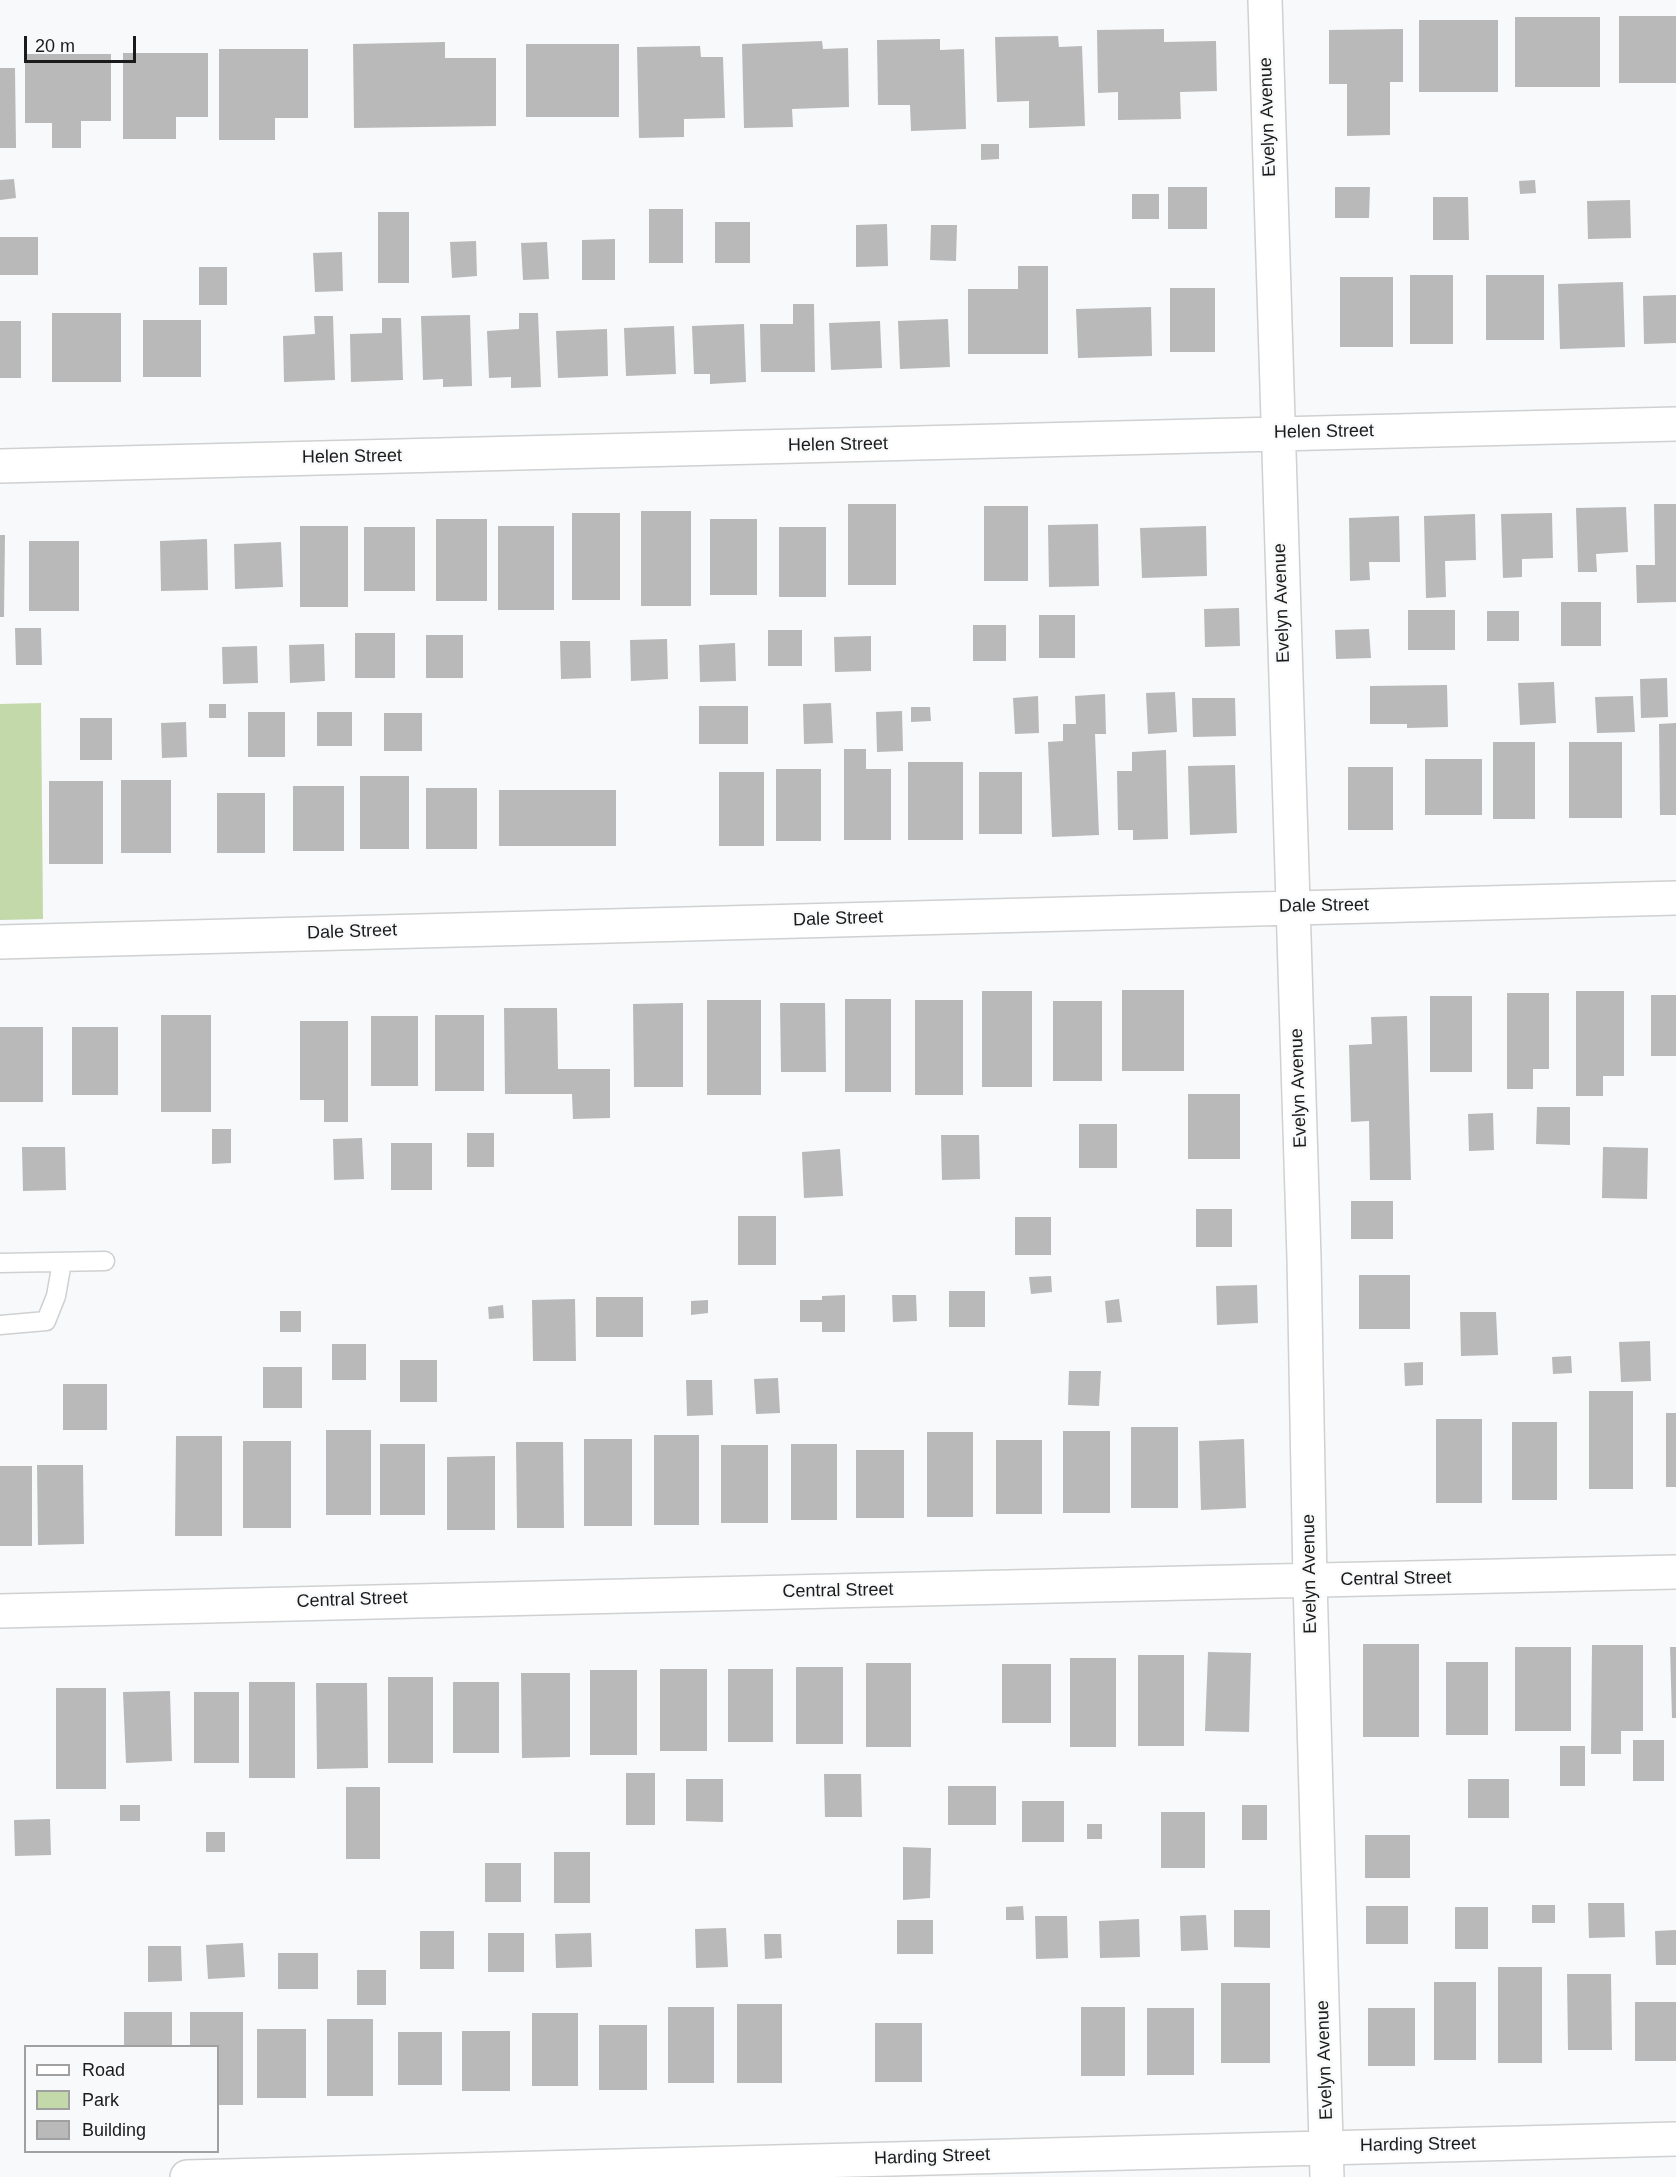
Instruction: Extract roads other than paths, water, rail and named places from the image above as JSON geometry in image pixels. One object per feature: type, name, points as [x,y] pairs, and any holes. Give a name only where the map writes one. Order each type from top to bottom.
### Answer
[{"type":"street","name":"Evelyn Avenue","points":[[1265,0],[1304,1270],[1310,1581],[1327,2162]]},
{"type":"street","name":"Helen Street","points":[[0,466],[1676,424]]},
{"type":"street","name":"Dale Street","points":[[0,942],[1676,898]]},
{"type":"street","name":"Central Street","points":[[0,1611],[399,1599],[1676,1572]]},
{"type":"street","name":"Harding Street","points":[[188,2177],[1327,2162],[1676,2139]]},
{"type":"lane","points":[[0,1263],[105,1261]]},
{"type":"lane","points":[[0,1326],[46,1321],[56,1296],[62,1262]]}]
